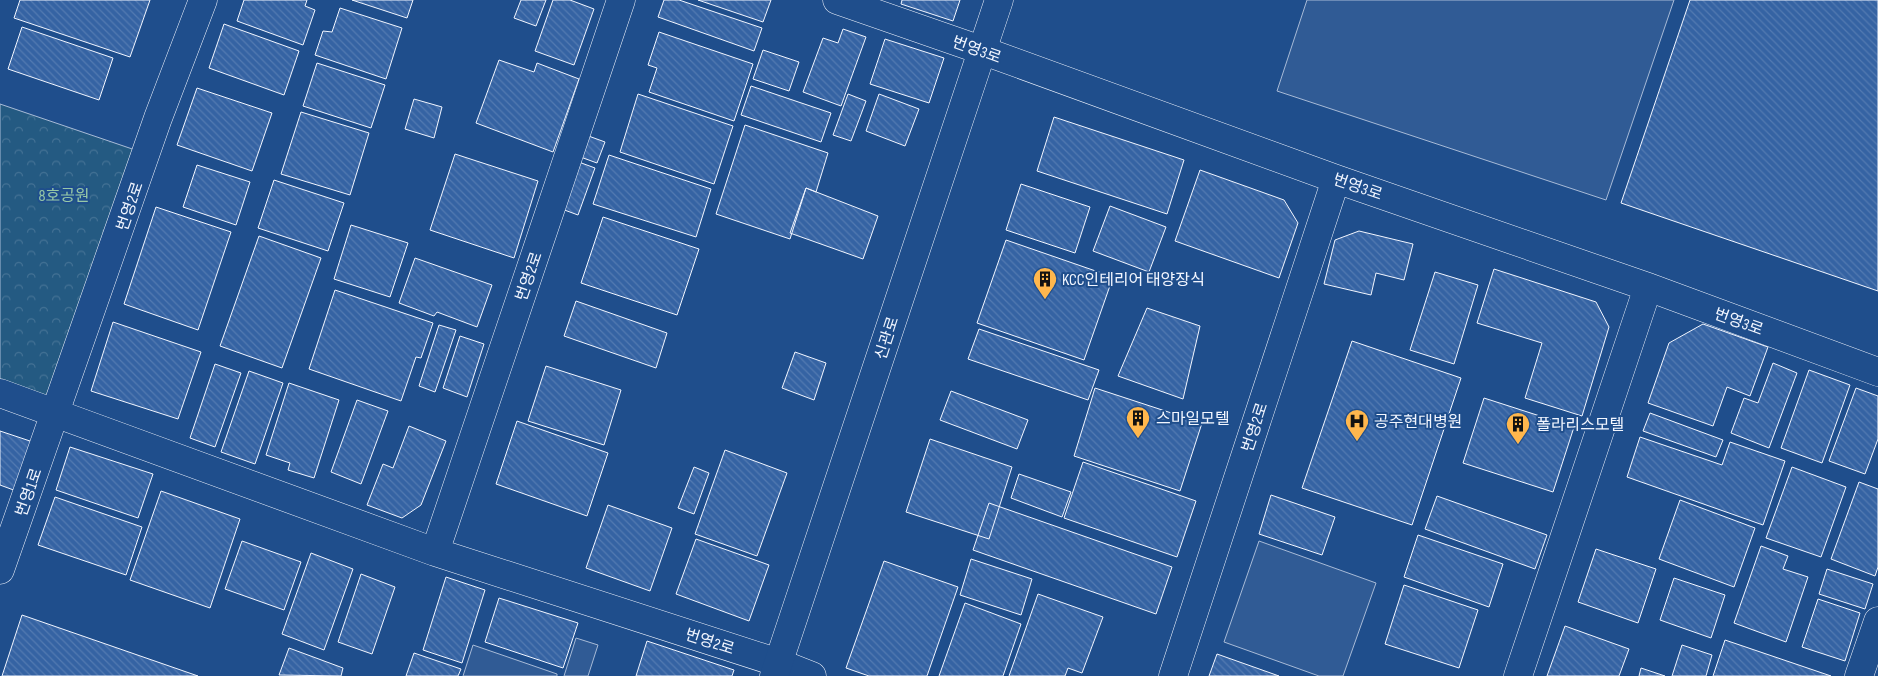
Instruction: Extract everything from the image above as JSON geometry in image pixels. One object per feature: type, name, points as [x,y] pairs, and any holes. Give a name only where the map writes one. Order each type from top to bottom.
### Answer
[{"type":"street","name":"번영2로","points":[[56,413],[158,118],[203,0]]},
{"type":"street","name":"번영2로","points":[[436,552],[621,0]]},
{"type":"street","name":"번영3로","points":[[837,0],[981,50],[1336,179],[1648,287],[1878,372]]},
{"type":"street","name":"신관로","points":[[776,670],[999,0]]},
{"type":"street","name":"번영2로","points":[[1173,676],[1336,179]]},
{"type":"street","points":[[1518,676],[1648,287]]},
{"type":"street","name":"번영2로","points":[[0,393],[436,552],[776,670],[812,676]]},
{"type":"street","name":"번영1로","points":[[0,570],[56,413]]},
{"type":"street","points":[[1859,676],[1878,620]]},
{"type":"green space","name":"8호공원","points":[[0,104],[147,154],[56,413],[0,393]]},
{"type":"shaded area","points":[[1307,0],[1674,0],[1606,200],[1277,91]]},
{"type":"shaded area","points":[[1259,541],[1376,583],[1343,676],[1319,676],[1224,642]]},
{"type":"shaded area","points":[[576,638],[598,645],[588,676],[564,676]]},
{"type":"shaded area","points":[[473,645],[557,674],[557,676],[463,676]]},
{"type":"building","points":[[20,0],[150,0],[130,57],[14,18]]},
{"type":"building","points":[[244,0],[307,0],[305,6],[315,10],[303,45],[237,21]]},
{"type":"building","points":[[352,0],[413,0],[407,18]]},
{"type":"building","points":[[521,0],[546,0],[536,26],[514,18]]},
{"type":"building","points":[[553,0],[570,0],[594,9],[574,65],[535,51]]},
{"type":"building","points":[[664,0],[679,0],[762,28],[754,51],[658,17]]},
{"type":"building","points":[[698,0],[771,0],[763,22]]},
{"type":"building","points":[[902,0],[960,0],[953,21],[901,4]]},
{"type":"building","points":[[1690,0],[1878,0],[1878,291],[1621,203]]},
{"type":"building","points":[[340,8],[402,28],[386,79],[315,55],[323,31],[332,32]]},
{"type":"building","points":[[224,24],[299,51],[284,95],[209,68]]},
{"type":"building","points":[[22,27],[113,58],[99,100],[8,69]]},
{"type":"building","points":[[843,29],[866,37],[841,106],[803,92],[823,38],[838,43]]},
{"type":"building","points":[[659,32],[753,64],[734,121],[649,92],[657,68],[648,65]]},
{"type":"building","points":[[885,39],[944,58],[929,103],[870,84]]},
{"type":"building","points":[[763,50],[799,62],[789,91],[753,79]]},
{"type":"building","points":[[499,60],[534,72],[537,63],[579,79],[553,152],[476,123]]},
{"type":"building","points":[[317,63],[385,85],[371,128],[303,106]]},
{"type":"building","points":[[751,86],[831,113],[821,142],[741,115]]},
{"type":"building","points":[[197,88],[272,113],[252,171],[177,145]]},
{"type":"building","points":[[638,94],[733,126],[714,184],[620,152]]},
{"type":"building","points":[[848,94],[866,101],[851,141],[833,135]]},
{"type":"building","points":[[879,94],[919,109],[905,146],[866,131]]},
{"type":"building","points":[[414,99],[442,107],[434,138],[405,129]]},
{"type":"building","points":[[301,112],[369,133],[350,195],[281,174]]},
{"type":"building","points":[[1054,117],[1184,160],[1167,214],[1037,171]]},
{"type":"building","points":[[745,125],[828,153],[816,192],[806,188],[790,239],[716,214]]},
{"type":"building","points":[[583,134],[605,142],[597,163],[575,155]]},
{"type":"building","points":[[455,154],[538,181],[514,258],[430,230]]},
{"type":"building","points":[[609,155],[711,189],[696,237],[593,204]]},
{"type":"building","points":[[576,161],[595,168],[578,215],[559,208]]},
{"type":"building","points":[[197,165],[250,182],[236,225],[183,207]]},
{"type":"building","points":[[1200,170],[1284,200],[1298,223],[1279,278],[1175,241]]},
{"type":"building","points":[[274,180],[344,203],[328,251],[258,228]]},
{"type":"building","points":[[1021,184],[1090,207],[1075,253],[1006,230]]},
{"type":"building","points":[[806,188],[878,216],[863,259],[790,233]]},
{"type":"building","points":[[1110,206],[1166,227],[1149,272],[1093,251]]},
{"type":"building","points":[[156,207],[231,232],[198,330],[124,304]]},
{"type":"building","points":[[603,217],[699,249],[677,315],[581,283]]},
{"type":"building","points":[[351,225],[408,243],[390,297],[334,279]]},
{"type":"building","points":[[1359,231],[1413,244],[1404,280],[1376,273],[1371,295],[1324,284],[1335,240]]},
{"type":"building","points":[[259,236],[321,258],[282,368],[220,346]]},
{"type":"building","name":"KCC인테리어 태양장식","points":[[1006,240],[1113,277],[1084,360],[977,323]]},
{"type":"building","points":[[415,258],[492,285],[477,327],[437,312],[434,316],[399,303]]},
{"type":"building","points":[[1494,269],[1596,302],[1609,327],[1582,416],[1525,398],[1542,343],[1477,323]]},
{"type":"building","points":[[1435,272],[1478,285],[1454,364],[1410,350]]},
{"type":"building","points":[[335,290],[433,323],[421,358],[416,357],[401,401],[309,369]]},
{"type":"building","points":[[576,301],[667,333],[656,368],[564,336]]},
{"type":"building","points":[[1147,308],[1200,326],[1183,399],[1118,376]]},
{"type":"building","points":[[113,322],[201,352],[178,419],[91,391]]},
{"type":"building","points":[[1703,324],[1768,347],[1750,396],[1727,387],[1713,426],[1648,403],[1669,343]]},
{"type":"building","points":[[439,325],[456,330],[435,392],[419,386]]},
{"type":"building","points":[[979,329],[1099,370],[1088,400],[968,359]]},
{"type":"building","points":[[460,336],[484,344],[467,397],[443,388]]},
{"type":"building","points":[[1352,341],[1461,378],[1412,525],[1302,488]]},
{"type":"building","points":[[795,352],[826,363],[814,400],[782,388]]},
{"type":"building","points":[[1773,363],[1797,373],[1769,448],[1731,433],[1744,398],[1758,403]]},
{"type":"building","points":[[215,364],[241,373],[215,447],[190,438]]},
{"type":"building","points":[[546,366],[621,390],[604,445],[528,421]]},
{"type":"building","points":[[1809,370],[1850,385],[1822,463],[1781,448]]},
{"type":"building","points":[[249,371],[283,383],[255,464],[221,452]]},
{"type":"building","points":[[289,383],[339,400],[314,478],[288,470],[290,463],[266,455]]},
{"type":"building","name":"스마일모텔","points":[[1095,388],[1202,423],[1180,491],[1074,456]]},
{"type":"building","points":[[1856,388],[1878,396],[1878,439],[1865,474],[1829,461]]},
{"type":"building","points":[[951,391],[1028,420],[1017,449],[940,420]]},
{"type":"building","name":"폴라리스모텔","points":[[1484,398],[1574,427],[1553,492],[1463,463]]},
{"type":"building","points":[[357,400],[388,411],[361,484],[331,472]]},
{"type":"building","points":[[1650,413],[1723,440],[1716,457],[1643,431]]},
{"type":"building","points":[[517,421],[608,453],[587,516],[496,484]]},
{"type":"building","points":[[409,426],[446,441],[421,505],[402,518],[367,505],[383,464],[393,468]]},
{"type":"building","points":[[0,431],[36,443],[19,492],[0,485]]},
{"type":"building","points":[[1640,437],[1722,465],[1730,442],[1785,461],[1763,525],[1627,477]]},
{"type":"building","points":[[930,439],[1012,467],[989,539],[906,512]]},
{"type":"building","points":[[70,447],[153,474],[138,518],[56,490]]},
{"type":"building","points":[[725,450],[787,473],[757,556],[695,534]]},
{"type":"building","points":[[1083,462],[1196,501],[1177,557],[1064,518]]},
{"type":"building","points":[[694,467],[709,473],[694,514],[678,508]]},
{"type":"building","points":[[1792,467],[1846,487],[1821,557],[1766,538]]},
{"type":"building","points":[[1019,474],[1071,492],[1062,517],[1011,498]]},
{"type":"building","points":[[1859,482],[1878,489],[1878,567],[1875,576],[1831,559]]},
{"type":"building","points":[[161,491],[240,519],[210,608],[130,580]]},
{"type":"building","points":[[1271,495],[1335,517],[1322,555],[1259,534]]},
{"type":"building","points":[[1437,496],[1547,535],[1535,569],[1425,529]]},
{"type":"building","points":[[55,497],[142,527],[126,575],[38,545]]},
{"type":"building","points":[[1680,500],[1755,528],[1734,587],[1659,559]]},
{"type":"building","points":[[989,503],[1172,567],[1156,614],[973,550]]},
{"type":"building","points":[[608,505],[672,528],[650,591],[586,568]]},
{"type":"building","points":[[1418,535],[1503,564],[1489,607],[1404,577]]},
{"type":"building","points":[[696,539],[769,565],[749,621],[676,594]]},
{"type":"building","points":[[242,541],[301,562],[284,610],[225,589]]},
{"type":"building","points":[[1761,546],[1788,556],[1783,569],[1808,577],[1786,642],[1734,623]]},
{"type":"building","points":[[1596,549],[1656,569],[1638,623],[1578,602]]},
{"type":"building","points":[[311,553],[353,569],[324,650],[282,634]]},
{"type":"building","points":[[971,559],[1032,579],[1021,615],[960,595]]},
{"type":"building","points":[[884,561],[958,587],[927,676],[869,676],[846,668]]},
{"type":"building","points":[[1827,569],[1873,584],[1865,609],[1819,594]]},
{"type":"building","points":[[361,574],[395,587],[372,654],[338,642]]},
{"type":"building","points":[[446,577],[485,590],[462,663],[423,650]]},
{"type":"building","points":[[1674,578],[1725,595],[1711,638],[1660,620]]},
{"type":"building","points":[[1404,585],[1478,610],[1459,668],[1385,644]]},
{"type":"building","points":[[1038,594],[1103,617],[1082,673],[1068,668],[1065,676],[1009,676]]},
{"type":"building","points":[[499,598],[578,623],[563,668],[485,642]]},
{"type":"building","points":[[1818,599],[1860,613],[1845,661],[1802,647]]},
{"type":"building","points":[[965,603],[1021,624],[1003,676],[939,676]]},
{"type":"building","points":[[22,615],[198,676],[2,676]]},
{"type":"building","points":[[1565,626],[1629,649],[1619,676],[1547,676]]},
{"type":"building","points":[[1725,640],[1831,676],[1713,676]]},
{"type":"building","points":[[647,641],[734,670],[732,676],[636,676]]},
{"type":"building","points":[[1682,645],[1712,655],[1706,676],[1672,676]]},
{"type":"building","points":[[289,648],[343,668],[341,676],[279,675]]},
{"type":"building","points":[[414,653],[461,669],[458,676],[406,676]]},
{"type":"building","points":[[1217,654],[1279,676],[1209,676]]},
{"type":"building","points":[[1641,668],[1665,676],[1639,676]]},
{"type":"place","name":"KCC인테리어 태양장식","points":[[1045,300]]},
{"type":"place","name":"스마일모텔","points":[[1138,439]]},
{"type":"place","name":"공주현대병원","points":[[1357,442]]},
{"type":"place","name":"폴라리스모텔","points":[[1518,445]]}]
